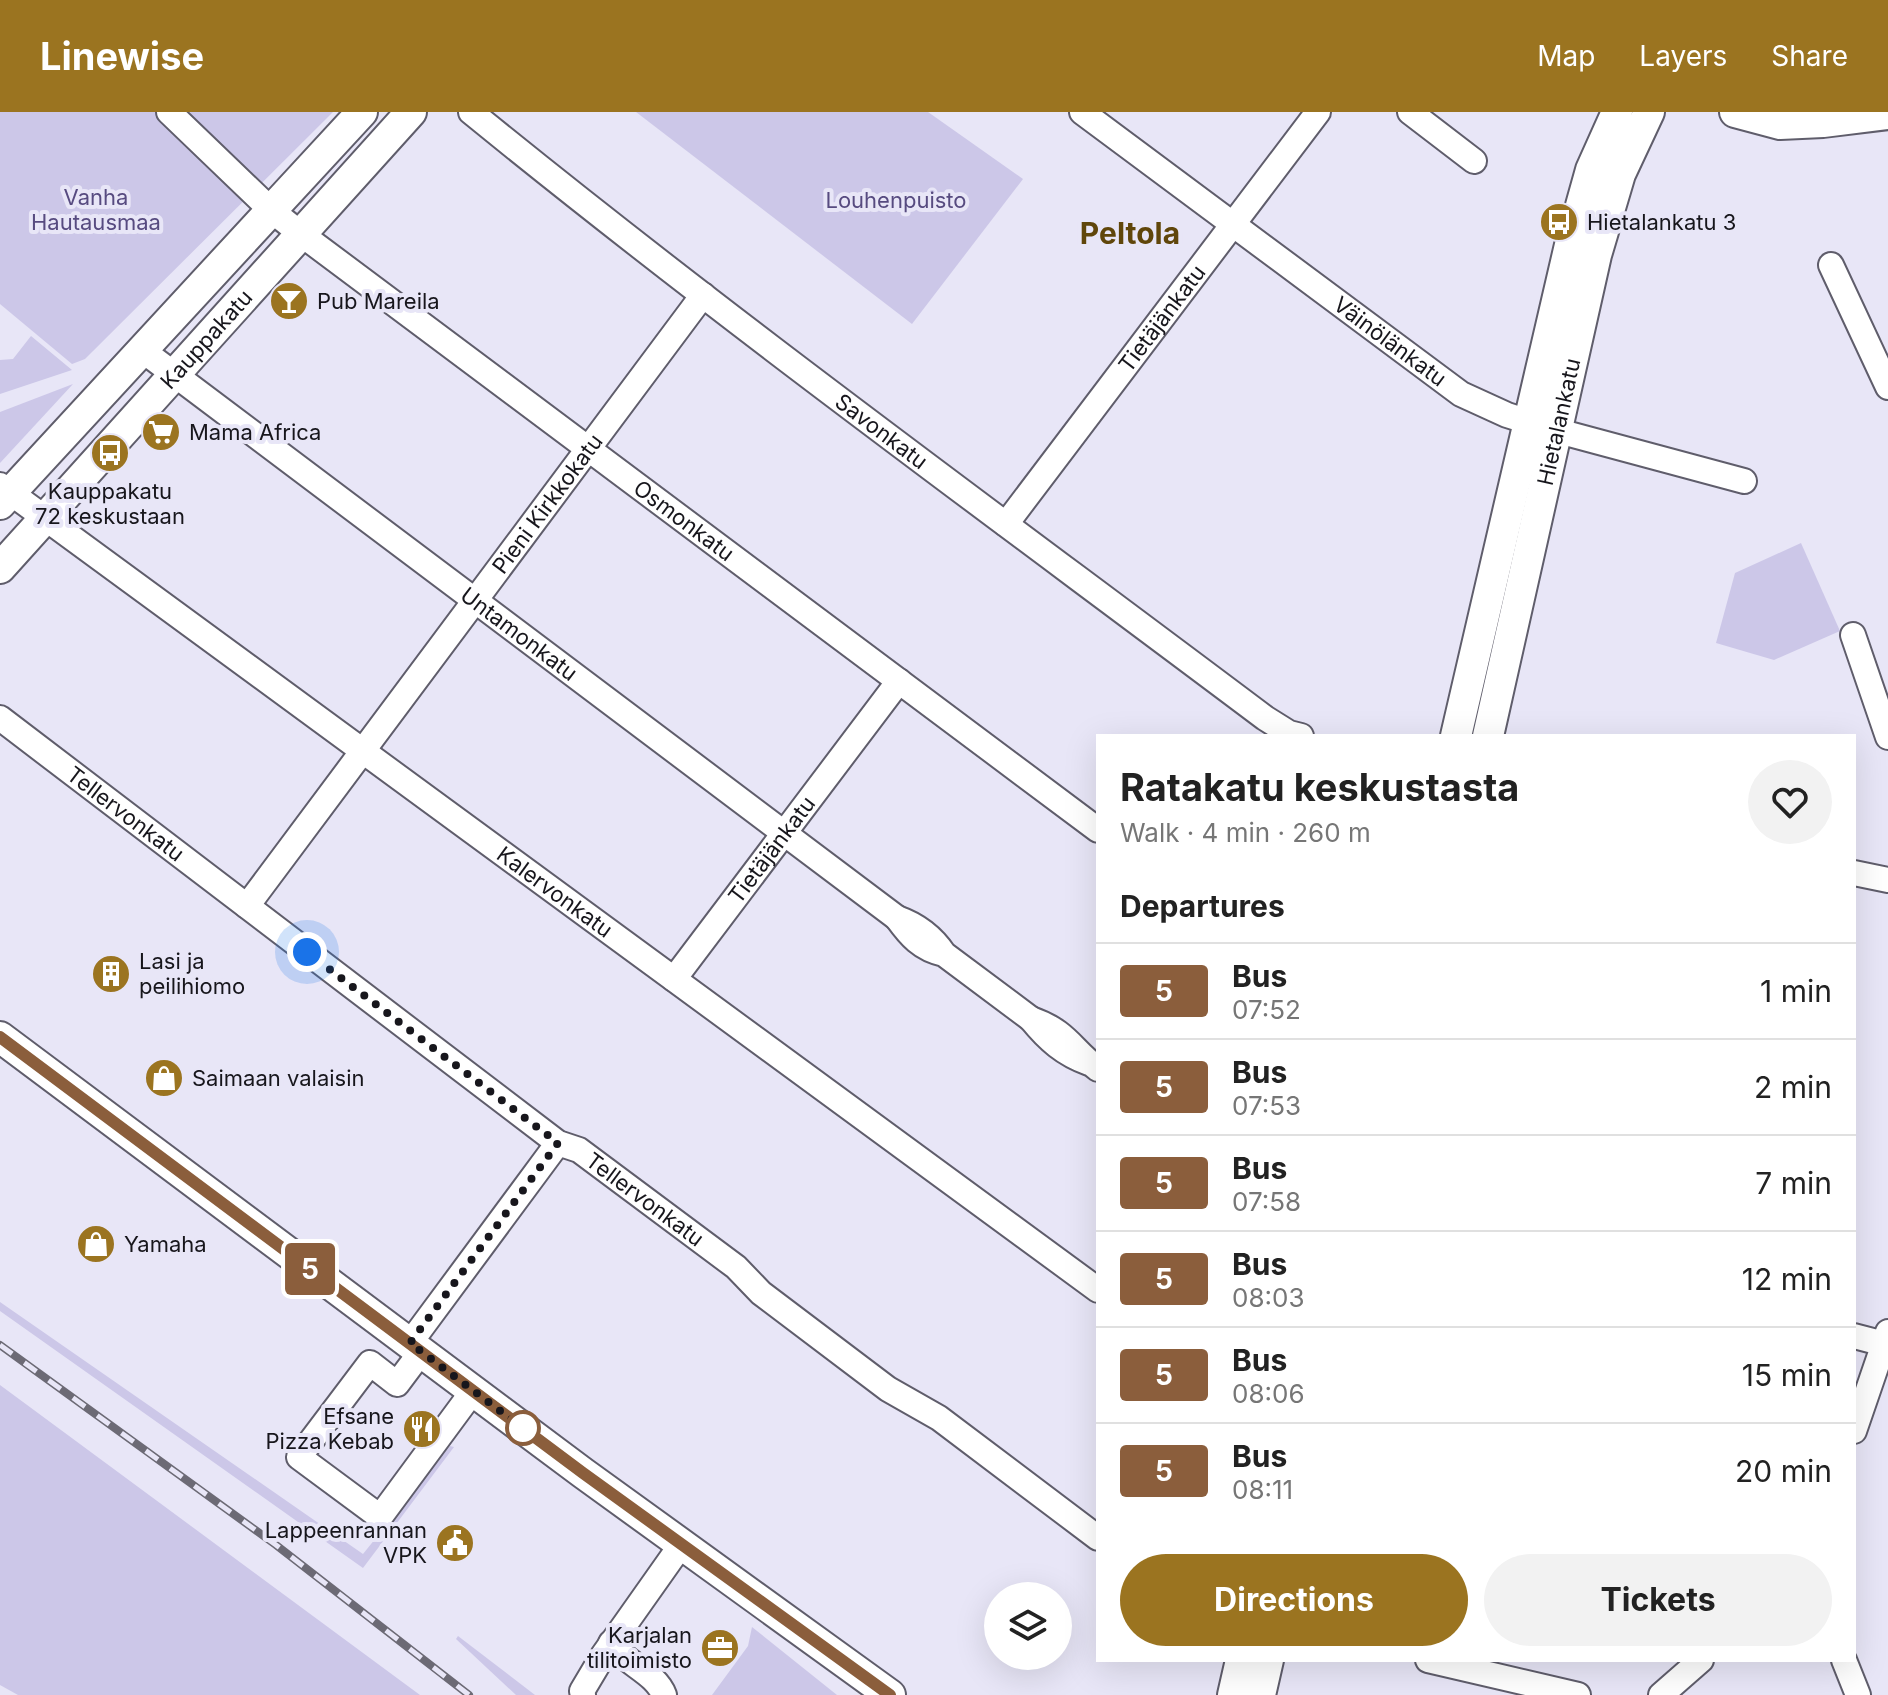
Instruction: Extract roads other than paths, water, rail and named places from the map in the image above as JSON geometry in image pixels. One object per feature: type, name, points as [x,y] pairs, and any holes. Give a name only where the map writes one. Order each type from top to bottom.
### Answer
[{"type":"main road","name":"Kauppakatu","points":[[4,494],[362,112]]},
{"type":"main road","name":"Kauppakatu","points":[[0,568],[411,112]]},
{"type":"main road","name":"Hietalankatu","points":[[1456,734],[1570,245],[1591,170],[1617,112]]},
{"type":"main road","name":"Hietalankatu","points":[[1488,734],[1596,255],[1620,174],[1649,112]]},
{"type":"main road","points":[[1735,112],[1780,124],[1888,114]]},
{"type":"main road","points":[[0,1037],[681,1545],[890,1695]]},
{"type":"main road","points":[[1233,1695],[1241,1662]]},
{"type":"main road","points":[[1260,1695],[1268,1662]]},
{"type":"street","name":"Osmonkatu","points":[[169,112],[271,210],[301,234],[1096,829]]},
{"type":"street","name":"Savonkatu","points":[[471,112],[703,295],[1265,718],[1293,734]]},
{"type":"street","name":"Väinölänkatu","points":[[1082,112],[1461,394],[1507,415],[1558,431],[1744,481]]},
{"type":"street","name":"Tietäjänkatu","points":[[1006,524],[1318,112]]},
{"type":"street","points":[[1410,112],[1474,161]]},
{"type":"street","points":[[1831,265],[1888,387]]},
{"type":"street","name":"Pieni Kirkkokatu","points":[[247,906],[703,295]]},
{"type":"street","name":"Untamonkatu","points":[[142,350],[897,918],[914,924],[935,941],[944,954],[1031,1019],[1051,1026],[1094,1066]]},
{"type":"street","name":"Kalervonkatu","points":[[4,494],[45,518],[1096,1289]]},
{"type":"street","points":[[1853,635],[1888,737]]},
{"type":"street","name":"Tietäjänkatu","points":[[674,979],[899,681]]},
{"type":"street","name":"Tellervonkatu","points":[[0,718],[558,1143],[579,1150],[736,1267],[761,1293],[888,1389],[939,1418],[1096,1536]]},
{"type":"street","points":[[1856,873],[1888,880]]},
{"type":"street","points":[[473,1391],[380,1517],[299,1457],[370,1363],[397,1384],[415,1347],[558,1143]]},
{"type":"street","points":[[1856,1336],[1887,1340],[1856,1425]]},
{"type":"street","points":[[583,1695],[582,1691],[611,1643],[681,1545]]},
{"type":"street","points":[[611,1643],[621,1657],[659,1684],[664,1695]]},
{"type":"street","points":[[1437,1662],[1578,1695]]},
{"type":"street","points":[[1661,1695],[1699,1662]]},
{"type":"street","points":[[1845,1662],[1858,1695]]},
{"type":"railway","points":[[0,1345],[276,1545],[469,1695]]},
{"type":"place","name":"Hietalankatu 3","points":[[1559,222]]},
{"type":"place","name":"Pub Mareila","points":[[289,301]]},
{"type":"place","name":"Mama Africa","points":[[161,432]]},
{"type":"place","name":"Kauppakatu 72 keskustaan","points":[[110,453]]},
{"type":"place","name":"Lasi ja peilihiomo","points":[[111,974]]},
{"type":"place","name":"Saimaan valaisin","points":[[164,1078]]},
{"type":"place","name":"Yamaha","points":[[96,1244]]},
{"type":"place","name":"Efsane Pizza Kebab","points":[[422,1429]]},
{"type":"place","name":"Lappeenrannan VPK","points":[[455,1543]]},
{"type":"place","name":"Karjalan tilitoimisto","points":[[720,1648]]},
{"type":"district","name":"Peltola","points":[[1130,234]]},
{"type":"park label","name":"Louhenpuisto","points":[[896,200]]},
{"type":"park label","name":"Vanha Hautausmaa","points":[[96,210]]}]
